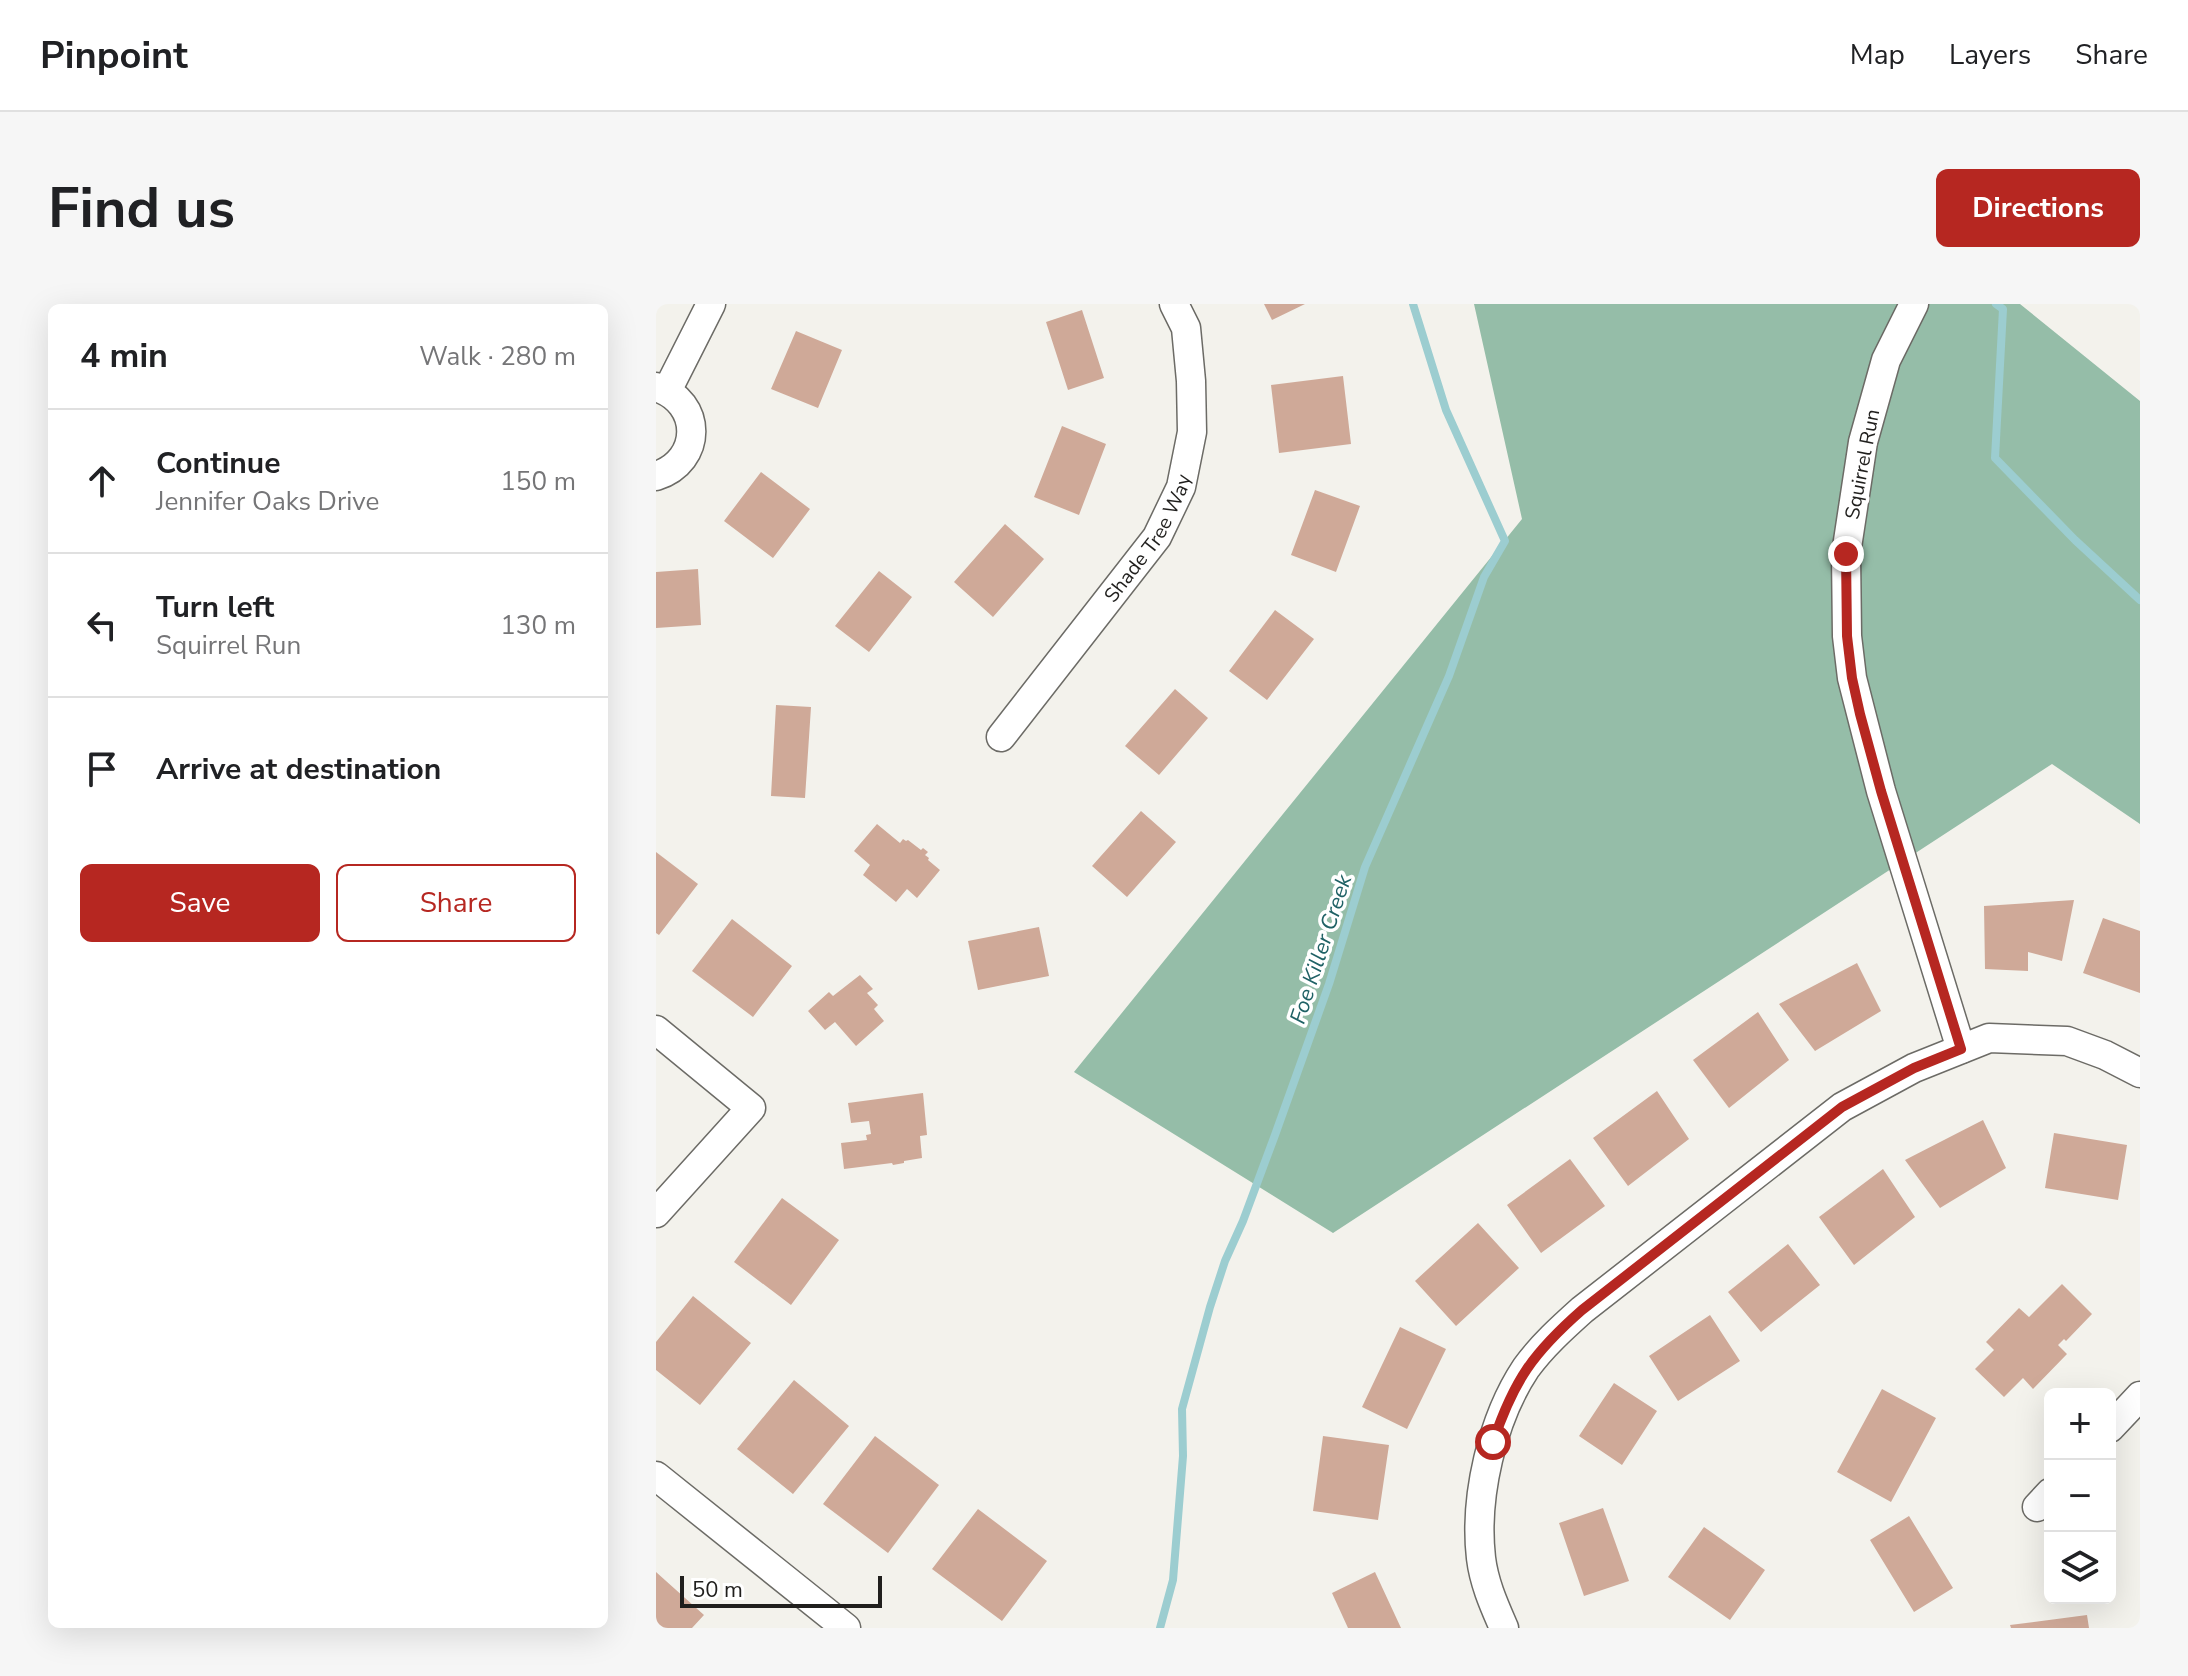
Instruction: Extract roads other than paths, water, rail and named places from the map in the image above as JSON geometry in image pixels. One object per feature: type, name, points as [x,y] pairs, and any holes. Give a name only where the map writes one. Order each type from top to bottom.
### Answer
[{"type":"street","points":[[656,476],[673,469],[684,458],[690,444],[692,428],[688,413],[680,400],[661,389],[711,304]]},
{"type":"street","name":"Shade Tree Way","points":[[1001,737],[1157,537],[1181,487],[1192,432],[1191,381],[1186,328],[1174,304]]},
{"type":"street","name":"Squirrel Run","points":[[1914,304],[1886,360],[1863,442],[1846,554],[1847,624],[1852,678],[1860,714],[1961,1049]]},
{"type":"street","points":[[656,1030],[751,1108],[656,1213]]},
{"type":"street","points":[[1504,1628],[1491,1599],[1482,1559],[1479,1522],[1493,1442],[1506,1404],[1526,1369],[1552,1337],[1582,1310],[1842,1107],[1914,1068],[1989,1038],[2067,1041],[2105,1055],[2140,1073]]},
{"type":"street","points":[[2116,1422],[2140,1396]]},
{"type":"street","points":[[656,1476],[846,1628]]},
{"type":"waterway","name":"Foe Killer Creek","points":[[1160,1628],[1173,1580],[1183,1456],[1182,1409],[1210,1307],[1329,984],[1365,867],[1449,676],[1484,577],[1505,541],[1446,410],[1413,304]]},
{"type":"waterway","points":[[1996,304],[2003,309],[1995,458],[2075,540],[2140,600]]}]
